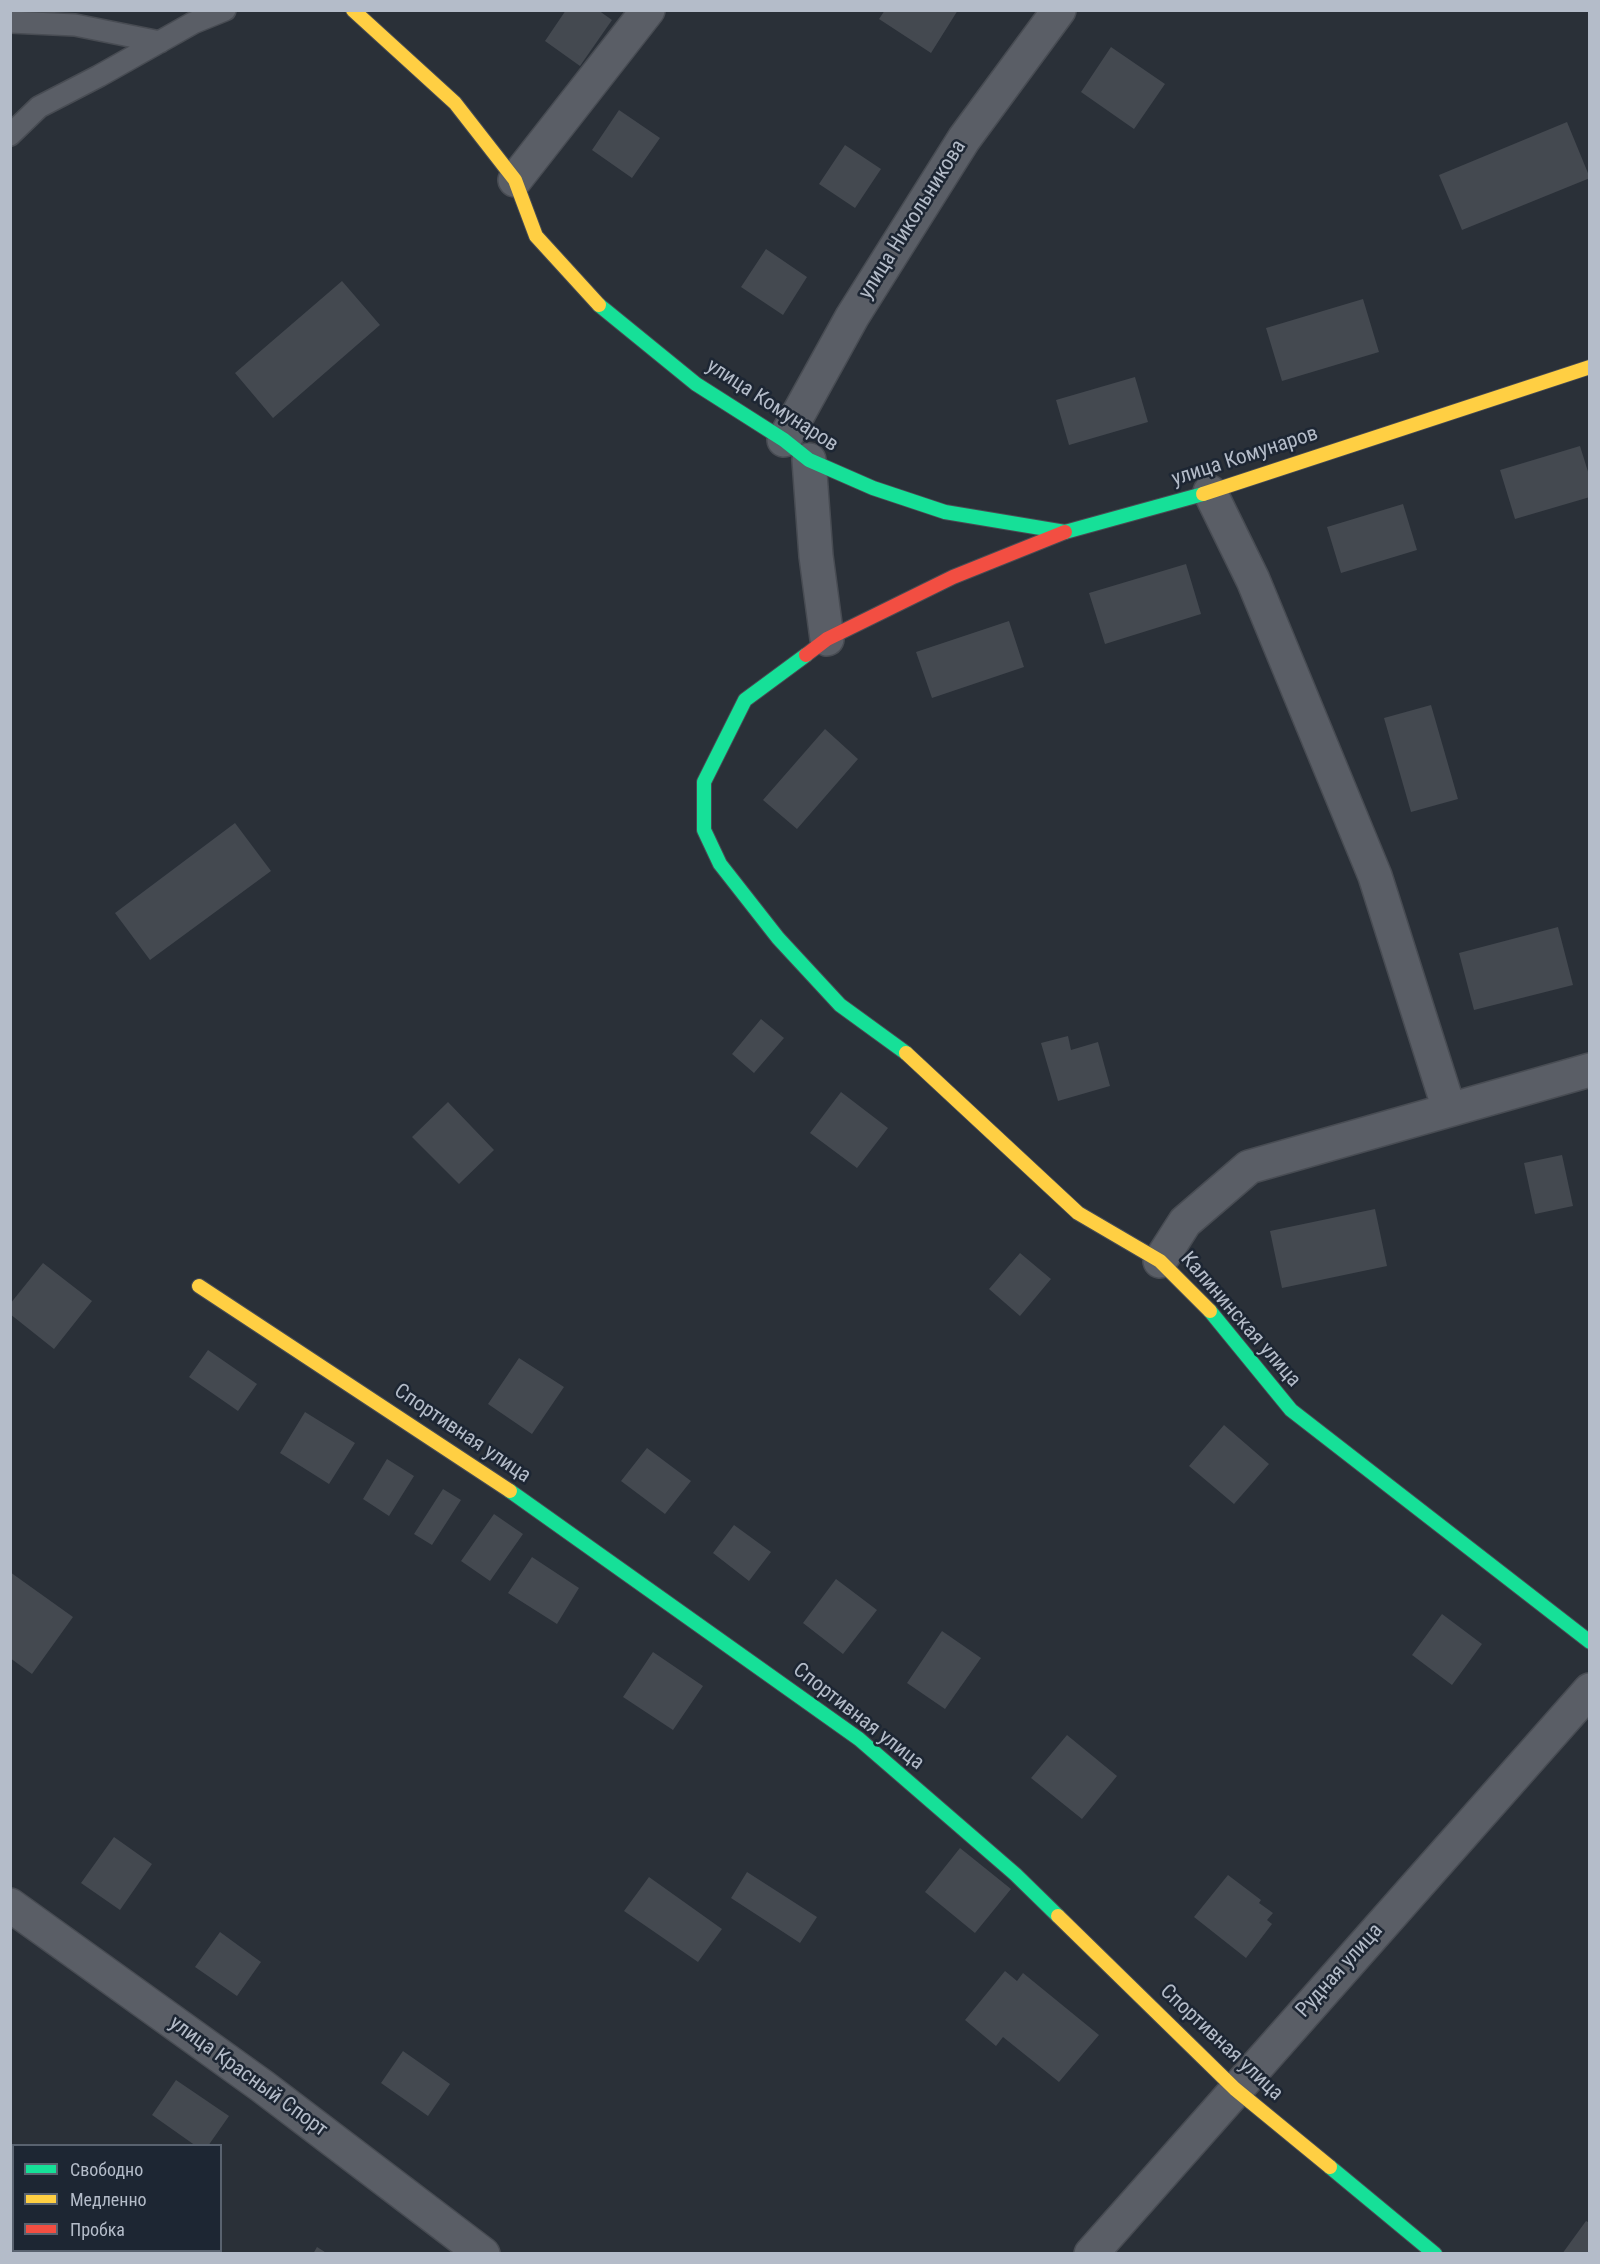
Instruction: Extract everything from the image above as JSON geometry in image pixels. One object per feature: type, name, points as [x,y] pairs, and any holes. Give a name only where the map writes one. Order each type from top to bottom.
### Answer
[{"type":"street","name":"улица Комунаров","points":[[353,10],[455,103],[515,180],[536,236],[598,304],[696,384],[784,440],[809,460],[873,488],[945,512],[1065,532],[1210,492],[1590,367]]},
{"type":"street","points":[[515,180],[648,10]]},
{"type":"street","name":"улица Никольникова","points":[[784,440],[852,317],[964,139],[1059,10]]},
{"type":"street","points":[[809,460],[816,555],[827,639],[953,578],[1065,532]]},
{"type":"street","points":[[1210,492],[1253,580],[1376,876],[1449,1109]]},
{"type":"street","name":"Калининская улица","points":[[827,639],[745,700],[704,782],[704,830],[720,864],[778,939],[840,1005],[901,1048],[1078,1213],[1160,1261],[1210,1312],[1291,1410],[1590,1642]]},
{"type":"street","points":[[1160,1261],[1185,1222],[1248,1167],[1590,1070]]},
{"type":"street","name":"Спортивная улица","points":[[199,1286],[485,1473],[859,1739],[1015,1874],[1235,2089],[1435,2253]]},
{"type":"street","name":"Рудная улица","points":[[1091,2253],[1590,1690]]},
{"type":"street","name":"улица Красный Спорт","points":[[10,1905],[262,2086],[483,2253]]},
{"type":"lane","points":[[10,135],[39,107],[193,23],[225,10]]},
{"type":"lane","points":[[10,22],[75,26],[160,42]]},
{"type":"building","points":[[566,10],[598,10],[612,20],[580,66],[545,41]]},
{"type":"building","points":[[885,10],[958,10],[931,53],[879,19]]},
{"type":"building","points":[[1111,47],[1165,84],[1134,129],[1081,92]]},
{"type":"building","points":[[619,110],[660,138],[632,178],[592,150]]},
{"type":"building","points":[[1567,122],[1590,178],[1462,230],[1439,175]]},
{"type":"building","points":[[845,145],[881,169],[855,208],[819,184]]},
{"type":"building","points":[[766,249],[807,277],[783,315],[741,287]]},
{"type":"building","points":[[342,281],[380,325],[273,418],[235,373]]},
{"type":"building","points":[[1363,299],[1379,352],[1282,381],[1266,328]]},
{"type":"building","points":[[1135,377],[1148,422],[1069,445],[1056,400]]},
{"type":"building","points":[[1580,446],[1590,478],[1590,497],[1515,519],[1500,470]]},
{"type":"building","points":[[1403,504],[1417,550],[1341,573],[1327,527]]},
{"type":"building","points":[[1186,564],[1201,614],[1105,644],[1089,593]]},
{"type":"building","points":[[1009,621],[1024,667],[932,698],[916,652]]},
{"type":"building","points":[[1431,705],[1458,799],[1411,812],[1384,718]]},
{"type":"building","points":[[825,729],[858,759],[797,829],[763,800]]},
{"type":"building","points":[[235,823],[271,871],[150,960],[115,913]]},
{"type":"building","points":[[1558,927],[1573,985],[1474,1010],[1459,953]]},
{"type":"building","points":[[761,1019],[784,1038],[754,1073],[732,1054]]},
{"type":"building","points":[[1068,1036],[1071,1050],[1098,1042],[1110,1086],[1058,1101],[1041,1043]]},
{"type":"building","points":[[841,1092],[888,1128],[857,1168],[810,1133]]},
{"type":"building","points":[[448,1102],[494,1150],[459,1184],[412,1137]]},
{"type":"building","points":[[1562,1155],[1573,1206],[1535,1214],[1524,1163]]},
{"type":"building","points":[[1375,1209],[1387,1266],[1282,1288],[1270,1231]]},
{"type":"building","points":[[1020,1253],[1051,1279],[1020,1316],[989,1289]]},
{"type":"building","points":[[43,1263],[92,1301],[54,1349],[10,1314],[10,1304]]},
{"type":"building","points":[[208,1350],[257,1384],[238,1411],[189,1377]]},
{"type":"building","points":[[519,1358],[564,1387],[532,1434],[488,1404]]},
{"type":"building","points":[[305,1412],[355,1443],[329,1484],[280,1453]]},
{"type":"building","points":[[1224,1425],[1269,1464],[1234,1504],[1189,1466]]},
{"type":"building","points":[[647,1448],[691,1481],[665,1514],[621,1481]]},
{"type":"building","points":[[387,1459],[414,1476],[389,1516],[363,1499]]},
{"type":"building","points":[[443,1489],[461,1500],[432,1545],[414,1534]]},
{"type":"building","points":[[494,1514],[523,1534],[490,1581],[461,1561]]},
{"type":"building","points":[[734,1525],[771,1552],[749,1581],[713,1553]]},
{"type":"building","points":[[532,1557],[579,1588],[557,1624],[508,1593]]},
{"type":"building","points":[[10,1572],[73,1617],[32,1674],[10,1658]]},
{"type":"building","points":[[836,1579],[877,1610],[843,1654],[803,1623]]},
{"type":"building","points":[[1442,1614],[1482,1644],[1452,1685],[1412,1655]]},
{"type":"building","points":[[942,1631],[981,1658],[945,1709],[907,1683]]},
{"type":"building","points":[[653,1652],[703,1686],[673,1730],[623,1697]]},
{"type":"building","points":[[1067,1735],[1117,1776],[1082,1819],[1031,1778]]},
{"type":"building","points":[[114,1837],[152,1864],[120,1910],[81,1883]]},
{"type":"building","points":[[960,1848],[1011,1889],[975,1933],[925,1892]]},
{"type":"building","points":[[747,1872],[817,1917],[800,1943],[731,1898]]},
{"type":"building","points":[[1228,1875],[1261,1900],[1259,1903],[1273,1913],[1267,1920],[1272,1924],[1246,1958],[1194,1917]]},
{"type":"building","points":[[649,1877],[722,1929],[698,1962],[624,1911]]},
{"type":"building","points":[[220,1932],[261,1962],[237,1996],[195,1967]]},
{"type":"building","points":[[1005,1971],[1017,1981],[1023,1973],[1099,2035],[1059,2082],[1003,2037],[996,2046],[965,2020]]},
{"type":"building","points":[[403,2051],[450,2084],[428,2116],[381,2083]]},
{"type":"building","points":[[176,2080],[229,2116],[209,2144],[193,2144],[152,2115]]},
{"type":"building","points":[[1586,2221],[1590,2223],[1590,2254],[1562,2254]]},
{"type":"building","points":[[317,2247],[328,2254],[313,2254]]},
{"type":"traffic: fast","points":[[599,305],[696,384],[784,440],[809,460],[873,488],[945,512],[1065,532],[1203,494]]},
{"type":"traffic: fast","points":[[806,655],[745,700],[704,782],[704,830],[720,864],[778,938],[840,1005],[906,1053]]},
{"type":"traffic: fast","points":[[1210,1311],[1291,1410],[1590,1642]]},
{"type":"traffic: fast","points":[[510,1491],[859,1739],[1015,1874],[1058,1916]]},
{"type":"traffic: fast","points":[[1330,2167],[1435,2254]]},
{"type":"traffic: slow","points":[[353,10],[455,103],[515,180],[536,236],[599,305]]},
{"type":"traffic: slow","points":[[1203,494],[1590,367]]},
{"type":"traffic: slow","points":[[906,1053],[1078,1213],[1160,1261],[1210,1311]]},
{"type":"traffic: slow","points":[[199,1286],[510,1491]]},
{"type":"traffic: slow","points":[[1058,1916],[1235,2089],[1330,2167]]},
{"type":"traffic: jam","points":[[806,655],[827,639],[953,577],[1065,532]]}]
